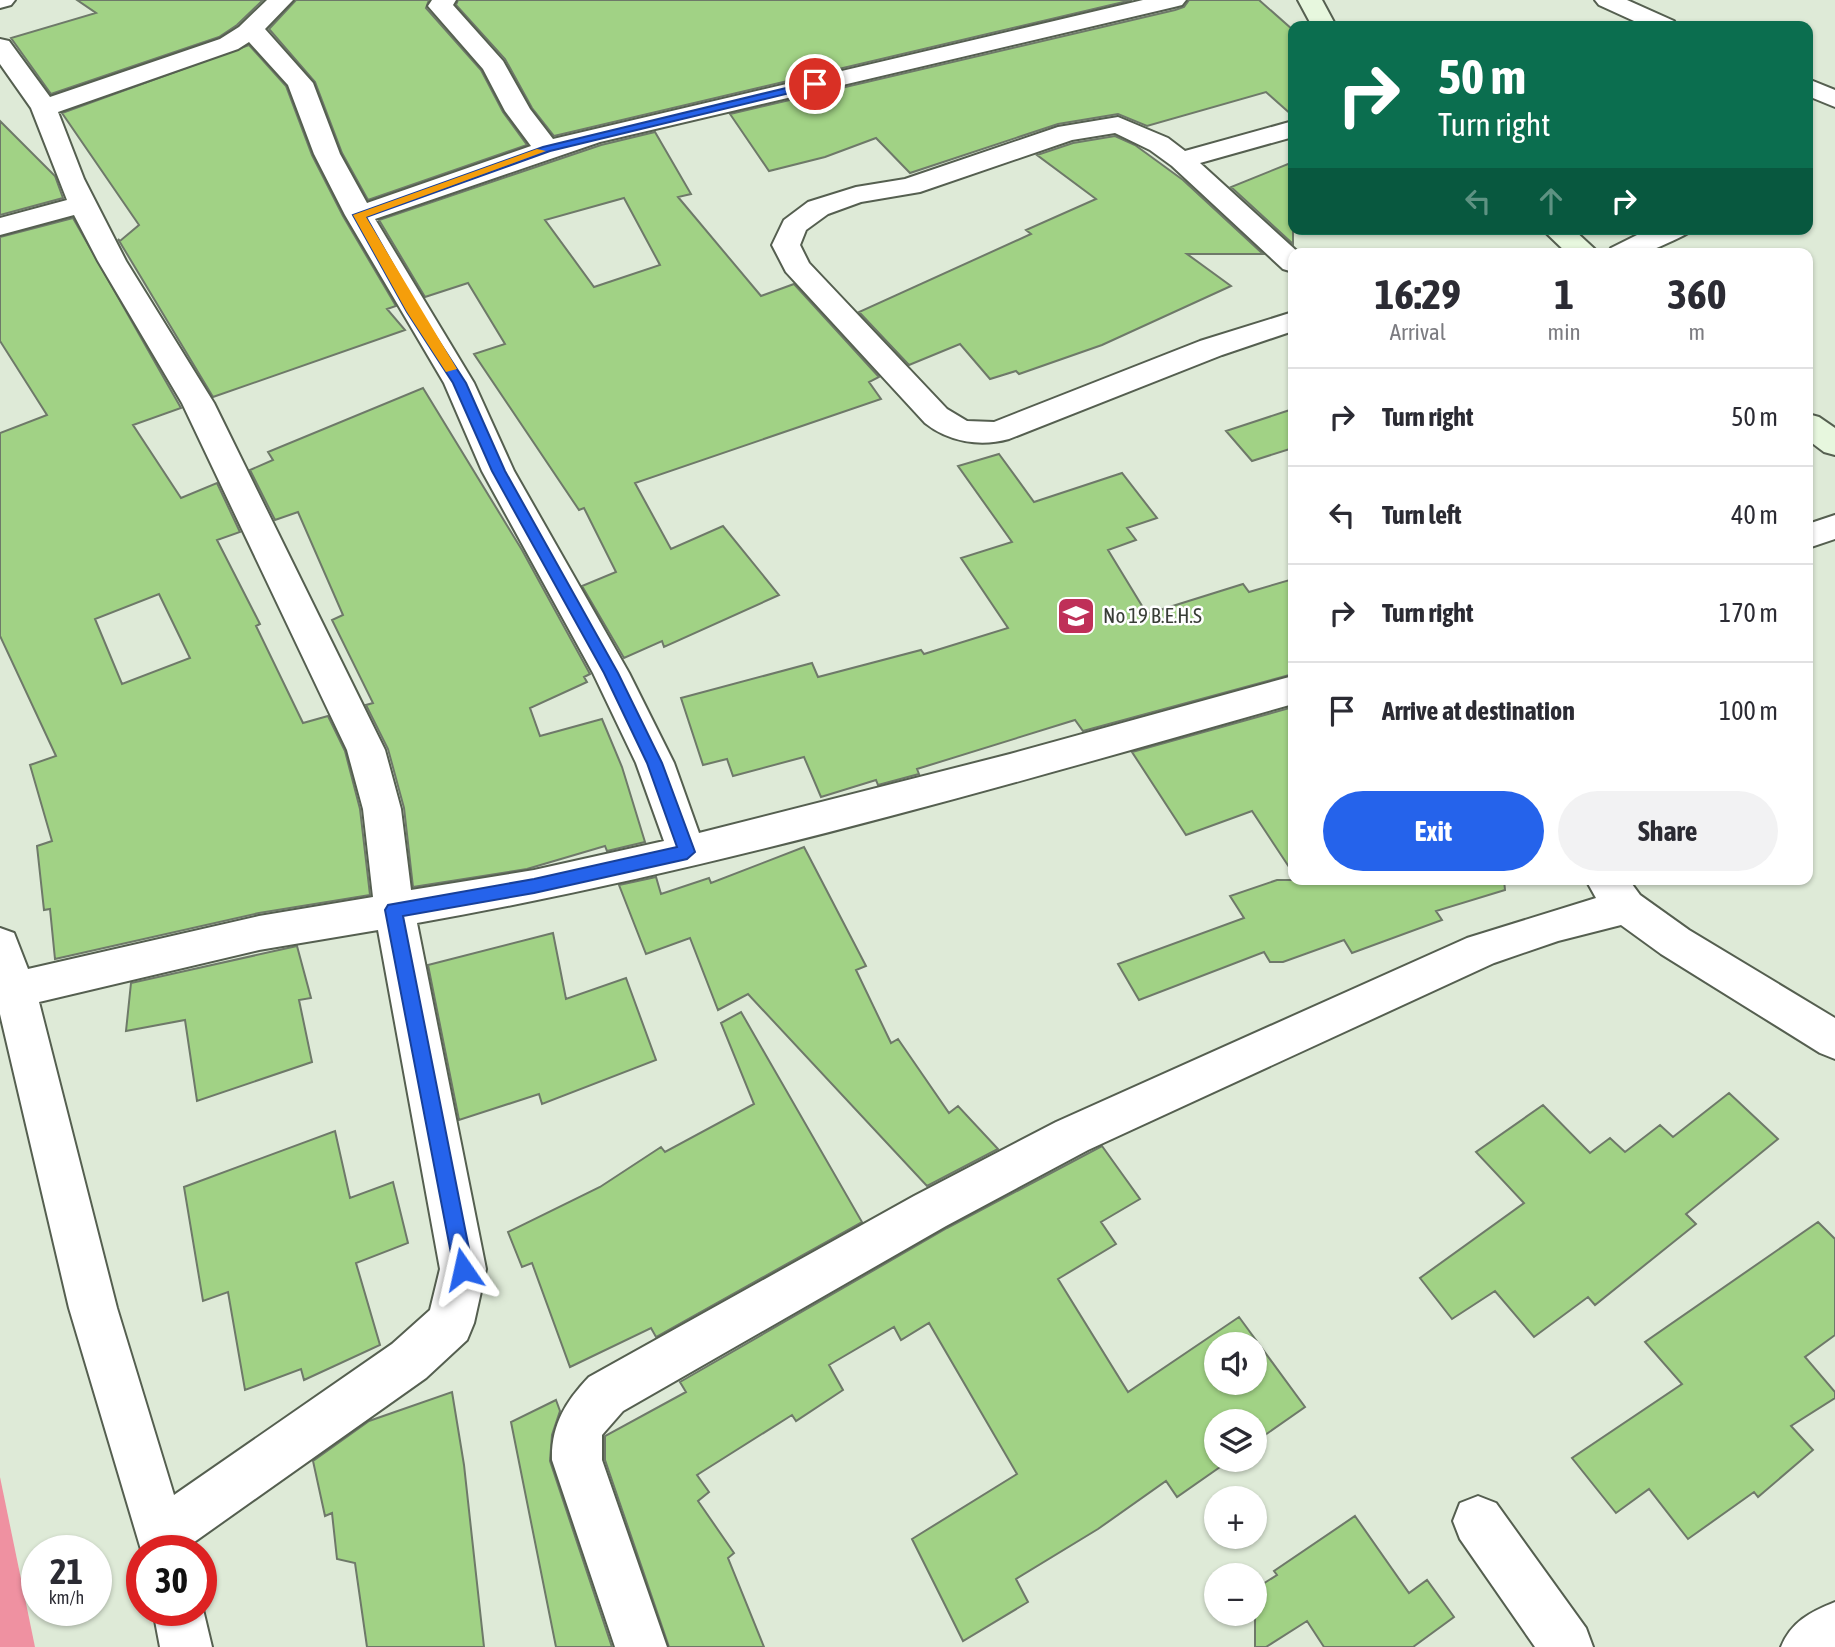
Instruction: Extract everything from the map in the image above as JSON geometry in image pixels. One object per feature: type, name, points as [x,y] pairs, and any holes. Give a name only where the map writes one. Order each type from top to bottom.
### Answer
[{"type":"street","points":[[44,107],[209,53],[251,29],[281,0]]},
{"type":"street","points":[[444,0],[440,6],[494,66],[518,111],[547,149]]},
{"type":"street","points":[[359,215],[547,149],[1174,0]]},
{"type":"street","points":[[1310,0],[1321,21]]},
{"type":"street","points":[[1607,0],[1654,21]]},
{"type":"street","points":[[251,29],[300,83],[327,154],[359,215],[414,312],[459,383],[498,471],[611,673],[655,763],[687,852]]},
{"type":"street","points":[[0,46],[44,107],[70,179],[85,203],[112,261],[198,403],[366,750],[382,809],[394,910],[463,1269],[450,1323],[409,1362],[174,1535]]},
{"type":"street","points":[[1813,89],[1835,99]]},
{"type":"street","points":[[1288,259],[1181,160],[1158,144],[1118,125],[1068,133],[910,186],[856,194],[818,208],[794,226],[786,245],[796,265],[936,416],[947,425],[967,433],[998,432],[1211,348],[1288,323]]},
{"type":"street","points":[[1181,160],[1288,130]]},
{"type":"street","points":[[0,227],[85,203]]},
{"type":"street","points":[[1563,235],[1579,248]]},
{"type":"street","points":[[1633,248],[1662,235]]},
{"type":"street","points":[[1813,428],[1835,444]]},
{"type":"street","points":[[1813,534],[1835,527]]},
{"type":"street","points":[[15,990],[260,933],[534,886],[687,852],[1010,769],[1288,691]]},
{"type":"street","points":[[641,1647],[577,1460],[575,1436],[586,1415],[606,1394],[930,1211],[1072,1136],[1482,950],[1558,924],[1616,894],[1675,942],[1835,1040]]},
{"type":"street","points":[[0,945],[15,990],[93,1308],[162,1535]]},
{"type":"street","points":[[1478,1521],[1567,1647]]},
{"type":"street","points":[[181,1626],[186,1647]]},
{"type":"street","points":[[1807,1647],[1835,1628]]},
{"type":"shaded area","points":[[0,1477],[21,1579],[21,1626],[31,1626],[35,1647],[0,1647]]},
{"type":"building","points":[[77,0],[263,0],[237,25],[219,37],[51,94],[11,38],[96,13]]},
{"type":"building","points":[[296,0],[429,0],[426,8],[481,70],[503,112],[527,145],[368,200],[342,153],[315,82],[269,29]]},
{"type":"building","points":[[458,0],[1132,0],[554,136],[532,108],[505,59],[456,5]]},
{"type":"building","points":[[1189,0],[1259,0],[1288,26],[1288,112],[1266,92],[1147,126],[1118,114],[1058,124],[910,173],[876,138],[825,157],[769,171],[730,114],[1175,10],[1184,7]]},
{"type":"building","points":[[249,45],[286,86],[312,155],[343,216],[396,306],[387,309],[405,330],[213,397],[118,239],[120,241],[139,225],[62,113]]},
{"type":"building","points":[[0,121],[55,176],[63,198],[0,215]]},
{"type":"building","points":[[655,132],[691,194],[678,197],[761,296],[794,284],[879,377],[869,382],[881,399],[635,483],[671,549],[723,526],[779,595],[664,647],[662,641],[624,658],[582,586],[616,572],[584,508],[579,510],[474,354],[505,344],[468,283],[425,297],[379,220],[601,145]],"holes":[[[624,198],[660,265],[594,287],[545,220]]]},
{"type":"building","points":[[1115,136],[1135,145],[1183,180],[1263,254],[1187,254],[1231,286],[1102,345],[1019,374],[1016,371],[990,379],[960,344],[909,365],[859,312],[1031,234],[1026,230],[1096,199],[1037,155],[1073,143]]},
{"type":"building","points":[[1288,164],[1288,235],[1293,235],[1293,244],[1231,187]]},
{"type":"building","points":[[73,218],[181,408],[133,425],[181,498],[217,483],[240,532],[217,540],[260,624],[256,626],[303,723],[328,716],[345,751],[360,809],[370,895],[259,913],[55,959],[50,909],[44,910],[37,846],[52,841],[30,765],[56,756],[0,636],[0,433],[47,415],[0,341],[0,237]],"holes":[[[159,594],[190,658],[122,684],[95,619]]]},
{"type":"building","points":[[423,388],[522,550],[590,674],[584,677],[587,682],[530,708],[540,736],[602,719],[622,767],[645,842],[607,851],[605,846],[527,869],[413,887],[404,808],[388,749],[366,705],[373,703],[332,620],[343,615],[298,512],[275,520],[250,470],[273,460],[268,452]]},
{"type":"building","points":[[1288,411],[1288,450],[1252,461],[1226,431]]},
{"type":"building","points":[[999,454],[1034,502],[1122,473],[1157,518],[1127,528],[1136,540],[1108,550],[1147,614],[1243,584],[1249,592],[1288,580],[1288,675],[1083,731],[1075,720],[917,769],[919,774],[878,785],[876,780],[821,797],[804,757],[733,776],[727,759],[703,765],[681,698],[812,663],[818,677],[921,650],[924,654],[1008,628],[961,558],[1012,542],[958,466]]},
{"type":"building","points":[[1288,708],[1288,865],[1252,811],[1186,835],[1132,752]]},
{"type":"building","points":[[804,847],[866,966],[856,970],[891,1043],[898,1039],[949,1113],[958,1106],[998,1149],[927,1186],[748,994],[718,1010],[690,938],[646,954],[619,885],[656,877],[661,894],[709,878],[711,883]]},
{"type":"building","points":[[1277,880],[1288,880],[1288,885],[1504,885],[1505,890],[1436,911],[1442,920],[1352,953],[1344,940],[1283,962],[1270,962],[1264,952],[1139,1000],[1118,964],[1244,918],[1230,896]]},
{"type":"building","points":[[553,933],[566,999],[626,978],[656,1060],[542,1104],[539,1094],[459,1120],[428,965]]},
{"type":"building","points":[[297,946],[311,998],[299,1000],[312,1062],[197,1101],[185,1020],[126,1031],[131,983]]},
{"type":"building","points":[[741,1012],[862,1222],[656,1337],[651,1328],[570,1367],[532,1263],[522,1267],[508,1232],[600,1187],[661,1147],[665,1152],[754,1104],[721,1023]]},
{"type":"building","points":[[1729,1093],[1778,1139],[1686,1214],[1696,1224],[1595,1305],[1588,1297],[1534,1337],[1495,1291],[1452,1319],[1420,1278],[1524,1203],[1476,1152],[1543,1105],[1590,1153],[1610,1138],[1625,1152],[1660,1125],[1673,1137]]},
{"type":"building","points":[[335,1131],[350,1198],[393,1182],[408,1243],[356,1263],[380,1345],[304,1380],[301,1369],[245,1390],[228,1292],[203,1301],[184,1187]]},
{"type":"building","points":[[1102,1146],[1140,1199],[1101,1222],[1116,1244],[1058,1279],[1128,1392],[1204,1341],[1204,1395],[1267,1395],[1267,1355],[1305,1407],[1267,1434],[1267,1409],[1204,1409],[1204,1472],[1213,1472],[1177,1497],[1166,1481],[1098,1529],[1016,1579],[1028,1602],[963,1641],[912,1539],[1017,1474],[929,1323],[901,1340],[894,1327],[829,1365],[843,1390],[796,1421],[792,1415],[697,1475],[709,1492],[698,1501],[734,1553],[728,1558],[764,1647],[669,1647],[605,1460],[605,1436],[686,1392],[680,1382],[947,1228]]},
{"type":"building","points":[[1818,1222],[1835,1239],[1835,1335],[1805,1357],[1835,1392],[1835,1398],[1791,1426],[1813,1450],[1758,1497],[1754,1492],[1688,1539],[1649,1489],[1616,1513],[1572,1458],[1682,1384],[1645,1342]]},
{"type":"building","points":[[1239,1317],[1250,1332],[1217,1332]]},
{"type":"building","points":[[452,1392],[464,1465],[484,1647],[367,1647],[355,1563],[337,1559],[332,1513],[325,1516],[313,1461],[369,1421]]},
{"type":"building","points":[[556,1400],[560,1411],[552,1435],[550,1461],[612,1647],[556,1647],[511,1422]]},
{"type":"building","points":[[1355,1516],[1409,1593],[1427,1580],[1454,1617],[1413,1647],[1324,1647],[1307,1621],[1266,1647],[1255,1647],[1255,1626],[1267,1626],[1267,1581],[1277,1575],[1274,1571]]},
{"type":"slow traffic","points":[[450,369],[359,215],[450,186],[541,151]]},
{"type":"place","name":"No 19 B.E.H.S","points":[[1076,616]]},
{"type":"route","points":[[463,1269],[394,910],[534,886],[687,852],[655,763],[611,673],[498,471],[459,383],[414,312],[359,215],[450,186],[547,149],[815,84]]}]
